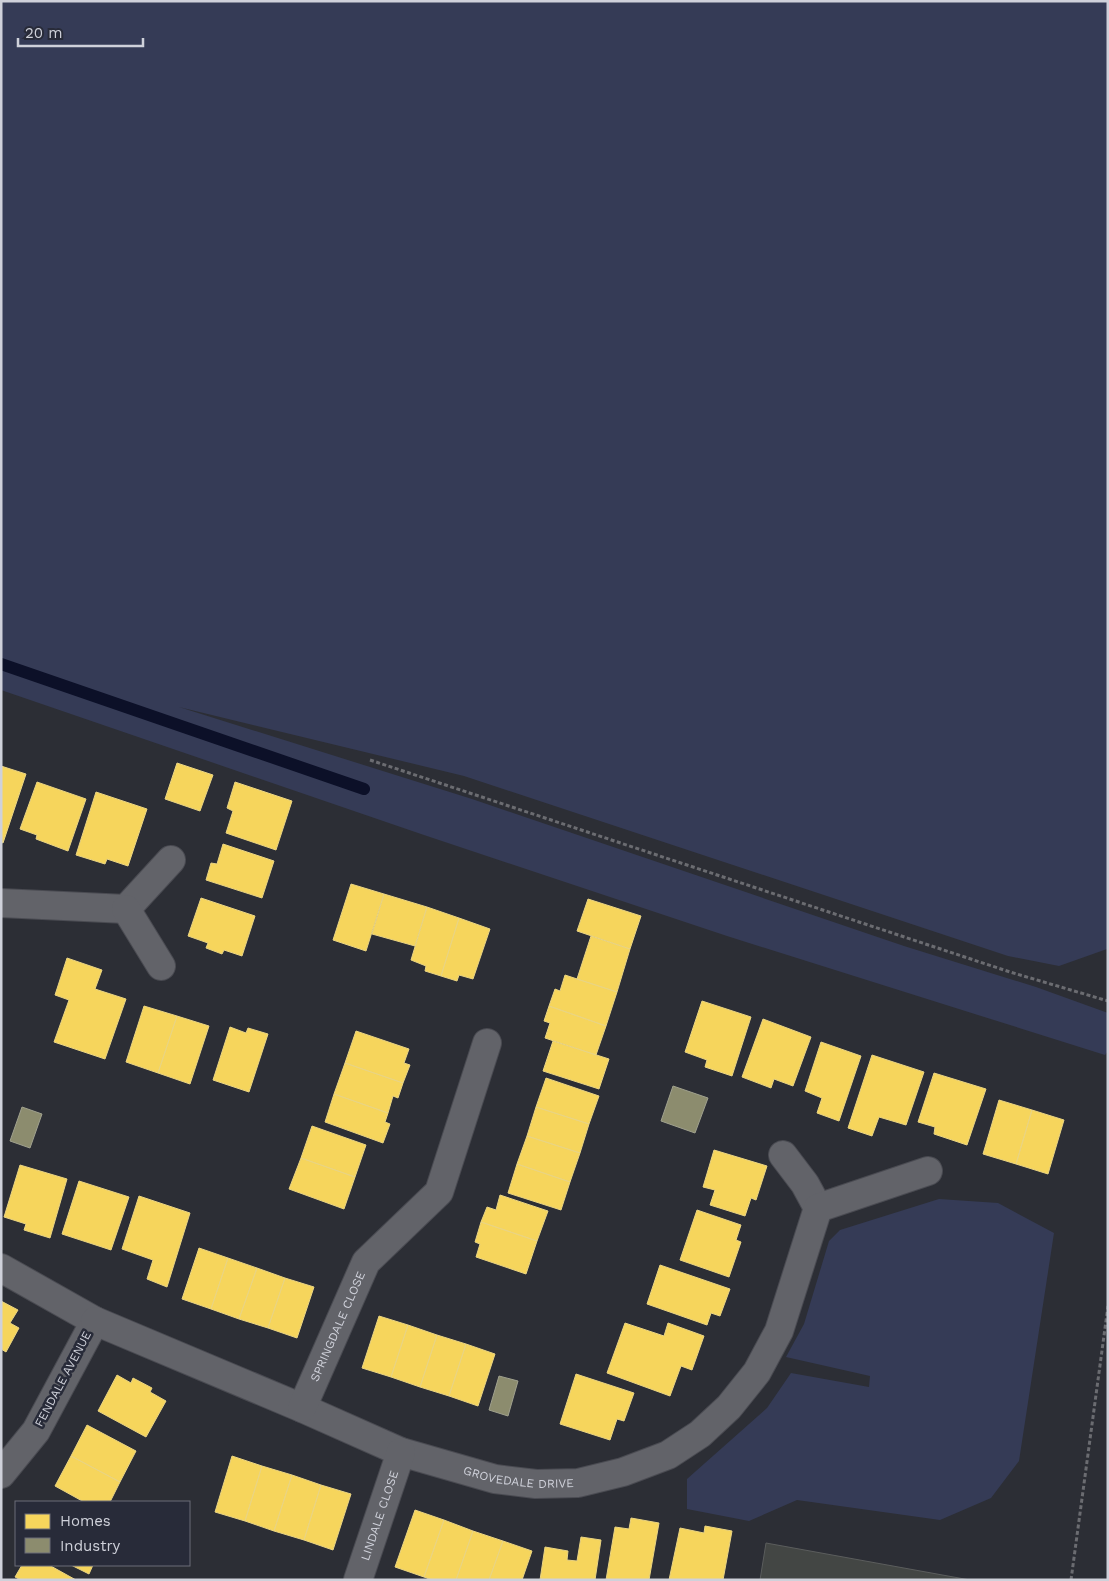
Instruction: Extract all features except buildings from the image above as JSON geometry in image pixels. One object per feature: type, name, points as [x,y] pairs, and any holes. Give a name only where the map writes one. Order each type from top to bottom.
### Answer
[{"type":"street","points":[[126,909],[171,860]]},
{"type":"street","points":[[1,903],[126,909]]},
{"type":"street","points":[[126,909],[161,966]]},
{"type":"street","name":"SPRINGDALE CLOSE","points":[[302,1408],[366,1262],[438,1192],[487,1043]]},
{"type":"street","points":[[784,1156],[805,1184],[818,1208],[928,1171]]},
{"type":"street","name":"GROVEDALE DRIVE","points":[[95,1321],[401,1452],[495,1479],[536,1484],[578,1482],[624,1472],[668,1455],[700,1434],[729,1407],[757,1372],[779,1331],[818,1208]]},
{"type":"street","name":"FENDALE AVENUE","points":[[1,1268],[95,1321],[36,1431],[1,1474]]},
{"type":"street","name":"LINDALE CLOSE","points":[[358,1580],[401,1452]]},
{"type":"path","points":[[370,760],[1010,972],[1108,1001]]},
{"type":"path","points":[[1071,1580],[1108,1306]]},
{"type":"shaded area","points":[[1,1],[1108,1],[1107,949],[1059,966],[1008,956],[464,776],[179,707],[472,799],[904,946],[1036,987],[1108,1013],[1108,1051],[1105,1055],[727,936],[421,834],[1,690]]},
{"type":"shaded area","points":[[939,1199],[998,1203],[1054,1233],[1019,1461],[991,1498],[940,1520],[797,1500],[749,1521],[687,1509],[687,1479],[767,1408],[791,1373],[869,1387],[870,1376],[786,1357],[804,1324],[829,1241],[840,1230]]},
{"type":"waterway","points":[[1,664],[364,789]]}]
